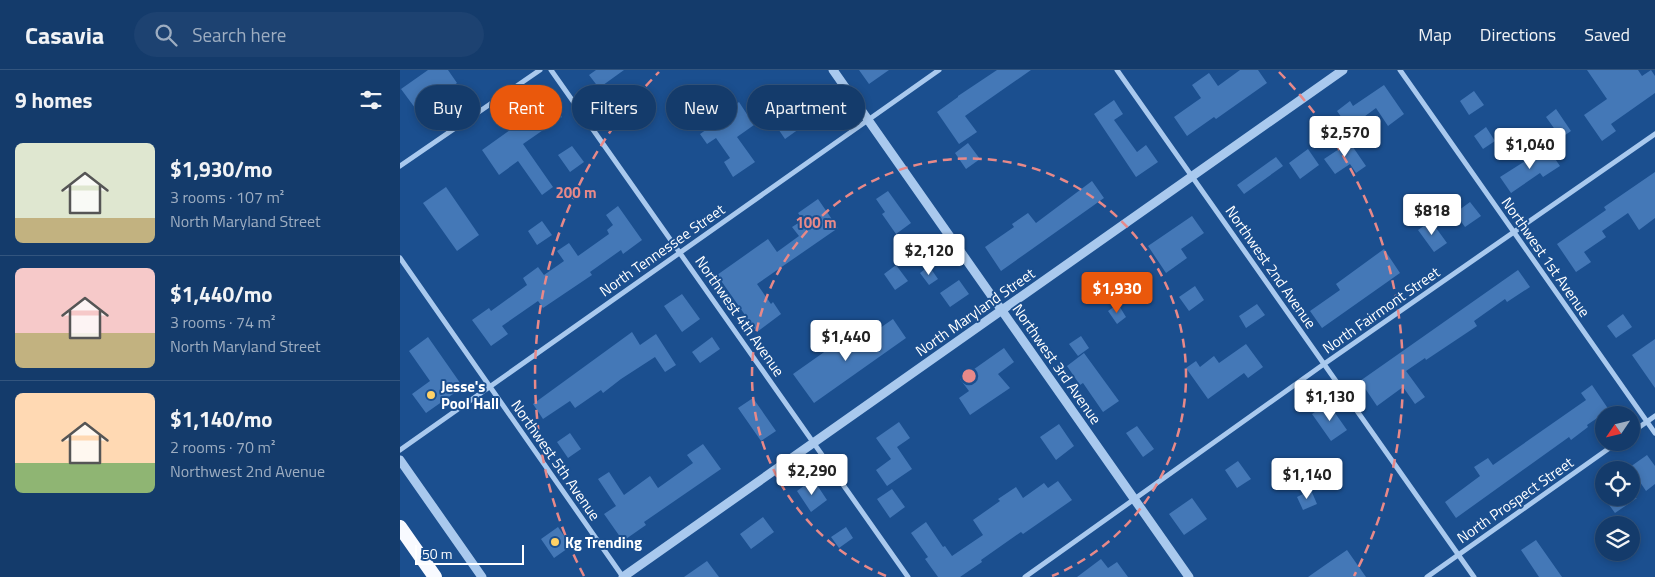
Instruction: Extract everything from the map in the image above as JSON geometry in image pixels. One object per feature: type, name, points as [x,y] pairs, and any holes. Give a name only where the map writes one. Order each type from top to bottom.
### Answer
[{"type":"highway","points":[[400,527],[435,577]]},
{"type":"street","points":[[400,166],[540,70]]},
{"type":"street","name":"Northwest 4th Avenue","points":[[551,70],[908,577]]},
{"type":"street","name":"Northwest 3rd Avenue","points":[[833,70],[1189,577]]},
{"type":"street","name":"North Tennessee Street","points":[[400,450],[939,70]]},
{"type":"street","name":"Northwest 2nd Avenue","points":[[1117,70],[1474,577]]},
{"type":"street","name":"North Maryland Street","points":[[623,577],[1343,70]]},
{"type":"street","name":"Northwest 1st Avenue","points":[[1400,70],[1655,433]]},
{"type":"street","name":"North Fairmont Street","points":[[1025,577],[1324,364],[1655,134]]},
{"type":"street","name":"Northwest 5th Avenue","points":[[400,258],[623,577]]},
{"type":"street","points":[[1640,427],[1655,416]]},
{"type":"street","name":"North Prospect Street","points":[[1427,577],[1605,451]]},
{"type":"street","points":[[400,460],[482,577]]},
{"type":"building","points":[[428,70],[448,70],[457,83],[454,85],[415,85],[415,108],[401,89]]},
{"type":"building","points":[[596,70],[624,70],[603,85],[597,85],[589,75]]},
{"type":"building","points":[[859,70],[889,70],[869,84]]},
{"type":"building","points":[[997,70],[1031,70],[965,116],[977,132],[959,144],[937,112]]},
{"type":"building","points":[[1240,70],[1258,70],[1267,83],[1216,119],[1214,117],[1187,136],[1174,117],[1201,98],[1192,85],[1209,73],[1218,86]]},
{"type":"building","points":[[1587,70],[1638,70],[1642,76],[1651,70],[1655,76],[1655,93],[1611,124],[1616,131],[1602,141],[1584,115],[1607,99]]},
{"type":"building","points":[[1384,85],[1404,114],[1388,126],[1376,108],[1349,128],[1337,111],[1350,101],[1353,106]]},
{"type":"building","points":[[1474,91],[1484,105],[1469,115],[1460,101]]},
{"type":"building","points":[[1114,100],[1123,114],[1114,120],[1137,152],[1146,145],[1158,162],[1136,177],[1094,114]]},
{"type":"building","points":[[739,102],[747,114],[747,130],[737,137],[755,162],[733,177],[724,162],[730,158],[716,138],[707,144],[700,134],[706,130],[737,130],[737,103]]},
{"type":"building","points":[[1556,109],[1571,131],[1561,138],[1546,117]]},
{"type":"building","points":[[1486,127],[1495,141],[1483,149],[1474,136]]},
{"type":"building","points":[[510,130],[543,130],[523,144],[553,187],[542,195],[518,161],[499,175],[482,150]]},
{"type":"building","points":[[779,130],[798,130],[785,139]]},
{"type":"building","points":[[1346,137],[1366,166],[1356,173],[1350,164],[1335,174],[1324,159],[1339,149],[1336,144]]},
{"type":"building","points":[[968,143],[980,159],[966,169],[955,153]]},
{"type":"building","points":[[572,146],[584,162],[570,172],[558,155]]},
{"type":"building","points":[[1547,147],[1560,166],[1543,177],[1540,173],[1511,193],[1500,177]]},
{"type":"building","points":[[1308,149],[1319,165],[1300,179],[1289,163]]},
{"type":"building","points":[[1276,157],[1283,166],[1244,194],[1237,185]]},
{"type":"building","points":[[1655,172],[1655,218],[1639,230],[1628,213],[1602,231],[1606,237],[1584,252],[1591,262],[1576,272],[1557,244],[1606,210],[1604,207]]},
{"type":"building","points":[[1092,181],[1104,198],[1001,271],[985,247],[1014,227],[1012,224],[1028,213],[1036,223]]},
{"type":"building","points":[[446,187],[479,235],[457,251],[423,203]]},
{"type":"building","points":[[888,191],[911,223],[896,234],[882,214],[885,212],[876,199]]},
{"type":"building","points":[[818,199],[838,228],[757,284],[771,304],[773,302],[781,314],[757,332],[717,275],[768,239],[777,252],[799,236],[792,227],[803,220],[798,213]]},
{"type":"building","points":[[1470,202],[1481,216],[1465,227],[1455,213]]},
{"type":"building","points":[[618,206],[642,240],[623,254],[621,250],[590,272],[592,275],[543,308],[538,301],[502,326],[508,334],[491,346],[472,320],[489,308],[491,311],[527,285],[523,278],[538,267],[544,275],[564,261],[557,251],[569,243],[578,256],[609,234],[607,230],[613,225],[606,215]]},
{"type":"building","points":[[1192,216],[1204,233],[1181,249],[1187,258],[1166,273],[1148,246]]},
{"type":"building","points":[[542,221],[552,235],[537,245],[528,231]]},
{"type":"building","points":[[1431,221],[1447,243],[1434,252],[1418,230]]},
{"type":"building","points":[[1384,249],[1400,273],[1322,328],[1310,311],[1340,290],[1336,284]]},
{"type":"building","points":[[896,265],[908,281],[895,290],[884,274]]},
{"type":"building","points":[[929,266],[938,279],[929,285],[920,273]]},
{"type":"building","points":[[1518,270],[1530,287],[1507,302],[1505,299],[1474,321],[1477,326],[1406,371],[1425,397],[1415,404],[1403,387],[1377,406],[1360,381]]},
{"type":"building","points":[[1115,273],[1126,288],[1108,300],[1097,285]]},
{"type":"building","points":[[959,280],[969,294],[950,307],[940,293]]},
{"type":"building","points":[[1195,286],[1204,300],[1189,311],[1179,297]]},
{"type":"building","points":[[682,294],[700,319],[682,332],[664,306]]},
{"type":"building","points":[[1118,304],[1126,317],[1117,324],[1108,311]]},
{"type":"building","points":[[1257,304],[1265,315],[1246,328],[1239,316]]},
{"type":"building","points":[[1623,314],[1632,327],[1616,338],[1607,326]]},
{"type":"building","points":[[893,319],[906,338],[814,403],[793,374],[837,343],[844,353]]},
{"type":"building","points":[[632,332],[640,345],[656,334],[676,365],[665,372],[655,357],[603,393],[601,390],[575,408],[570,401],[543,419],[533,404]]},
{"type":"building","points":[[1081,336],[1089,348],[1078,356],[1069,344]]},
{"type":"building","points":[[428,337],[463,387],[426,413],[412,394],[430,381],[409,351]]},
{"type":"building","points":[[712,337],[720,349],[700,363],[692,352]]},
{"type":"building","points":[[1655,339],[1655,388],[1632,355]]},
{"type":"building","points":[[1246,344],[1263,367],[1248,378],[1244,373],[1208,399],[1186,368],[1196,361],[1200,367],[1214,356],[1219,363]]},
{"type":"building","points":[[1004,348],[1014,362],[998,374],[1010,388],[970,415],[959,398],[969,391],[960,379]]},
{"type":"building","points":[[1084,353],[1119,401],[1103,412],[1083,383],[1080,385],[1067,366]]},
{"type":"building","points":[[1592,385],[1606,406],[1595,406],[1595,420],[1587,425],[1588,427],[1571,440],[1569,437],[1456,518],[1445,502],[1480,476],[1474,467],[1488,458],[1493,465],[1586,400],[1581,393]]},
{"type":"building","points":[[753,398],[776,431],[761,441],[738,408]]},
{"type":"building","points":[[1328,403],[1347,430],[1331,441],[1312,414]]},
{"type":"building","points":[[899,422],[910,438],[897,447],[912,469],[887,486],[876,470],[891,459],[876,438]]},
{"type":"building","points":[[1059,424],[1074,446],[1056,460],[1040,437]]},
{"type":"building","points":[[1137,426],[1154,449],[1143,457],[1126,433]]},
{"type":"building","points":[[570,433],[581,449],[568,458],[557,442]]},
{"type":"building","points":[[703,444],[721,469],[644,522],[646,525],[623,541],[604,514],[616,506],[598,479],[609,472],[624,495],[650,476],[658,488],[693,463],[687,455]]},
{"type":"building","points":[[1647,455],[1655,466],[1655,484],[1646,491],[1640,482],[1638,461]]},
{"type":"building","points":[[1238,461],[1251,479],[1237,488],[1225,470]]},
{"type":"building","points":[[813,479],[827,500],[811,512],[797,491]]},
{"type":"building","points":[[1058,481],[1072,500],[1023,534],[1021,532],[960,577],[938,577],[925,559],[928,557],[911,533],[926,522],[943,547],[945,546],[952,556],[983,535],[973,520],[1000,501],[998,499],[1016,487],[1023,498],[1044,483],[1048,488]]},
{"type":"building","points":[[892,489],[905,507],[890,518],[877,499]]},
{"type":"building","points":[[1311,490],[1317,504],[1303,510],[1297,497]]},
{"type":"building","points":[[1192,498],[1207,519],[1184,535],[1169,514]]},
{"type":"building","points":[[1610,506],[1625,506],[1615,513]]},
{"type":"building","points":[[763,517],[774,532],[751,549],[740,534]]},
{"type":"building","points":[[558,527],[571,546],[554,558],[541,539]]},
{"type":"building","points":[[846,527],[853,538],[839,548],[831,537]]},
{"type":"building","points":[[1536,540],[1562,577],[1539,577],[1521,550]]},
{"type":"building","points":[[1347,550],[1366,577],[1308,577],[1328,563]]},
{"type":"building","points":[[1101,559],[1108,568],[1117,562],[1128,577],[1077,577]]},
{"type":"building","points":[[707,561],[719,577],[684,577]]},
{"type":"place","name":"Jesse's Pool Hall","points":[[431,395]]},
{"type":"place","name":"Kg Trending","points":[[555,542]]}]
